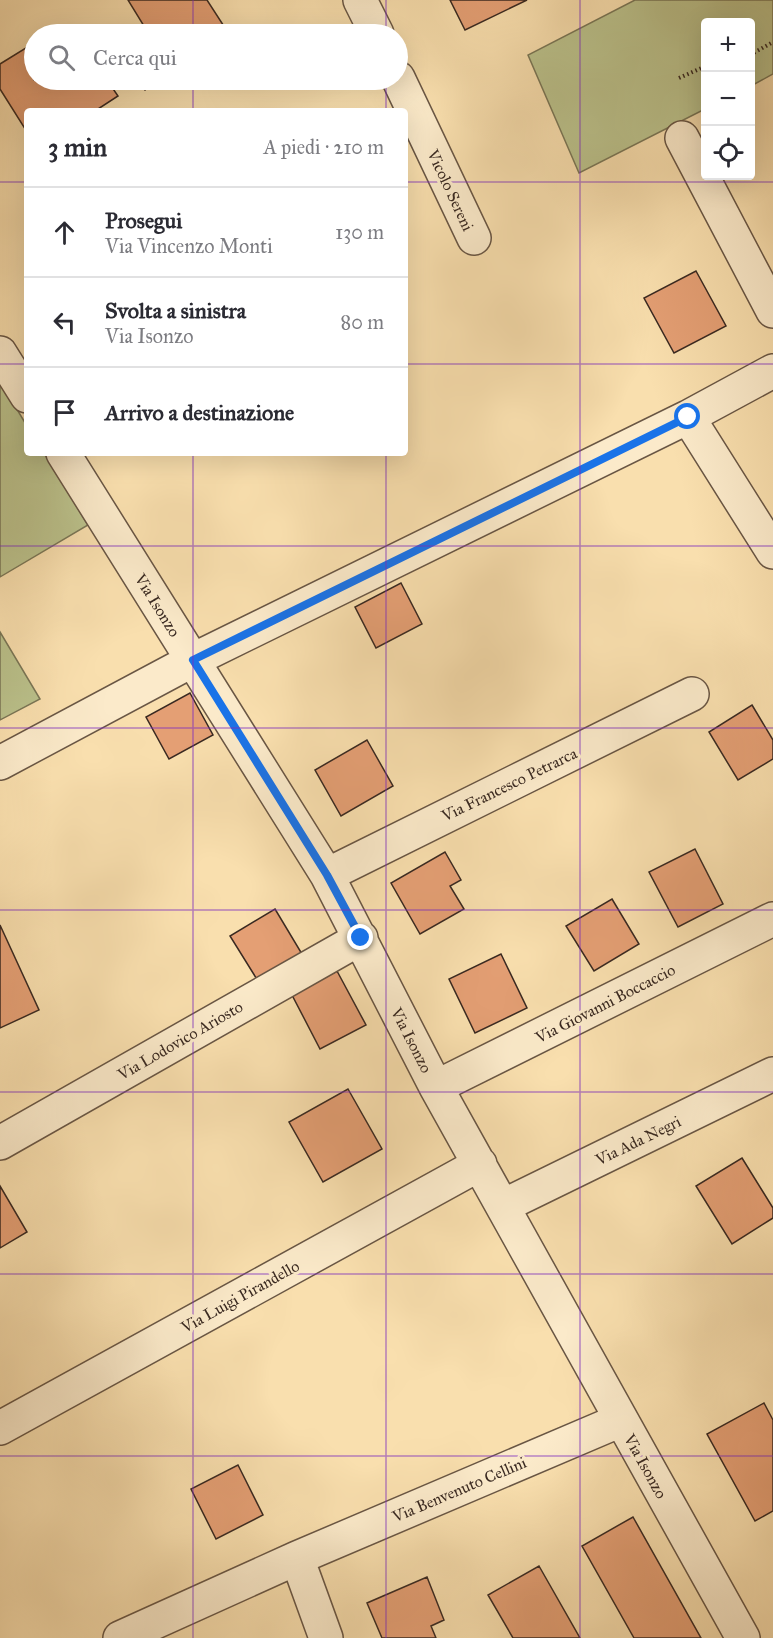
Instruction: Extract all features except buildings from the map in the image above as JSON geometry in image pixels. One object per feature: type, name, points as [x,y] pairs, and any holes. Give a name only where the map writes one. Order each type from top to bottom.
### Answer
[{"type":"street","points":[[360,0],[372,24]]},
{"type":"street","name":"Vicolo Sereni","points":[[404,90],[474,238]]},
{"type":"street","points":[[682,138],[773,311]]},
{"type":"street","points":[[0,353],[24,391]]},
{"type":"street","points":[[0,763],[193,660],[688,417],[773,370]]},
{"type":"street","points":[[688,417],[773,552]]},
{"type":"street","name":"Via Isonzo","points":[[65,456],[327,875],[436,1087],[742,1638]]},
{"type":"street","name":"Via Francesco Petrarca","points":[[327,875],[692,694]]},
{"type":"street","name":"Via Giovanni Boccaccio","points":[[436,1087],[773,919]]},
{"type":"street","name":"Via Lodovico Ariosto","points":[[0,1143],[361,938]]},
{"type":"street","name":"Via Ada Negri","points":[[503,1206],[773,1074]]},
{"type":"street","name":"Via Luigi Pirandello","points":[[0,1428],[480,1164]]},
{"type":"street","name":"Via Benvenuto Cellini","points":[[120,1638],[297,1558],[621,1420]]},
{"type":"street","points":[[297,1558],[326,1638]]},
{"type":"path","points":[[755,52],[773,42]]},
{"type":"path","points":[[679,78],[701,68]]},
{"type":"green space","points":[[635,0],[773,0],[773,74],[755,84],[755,18],[701,18],[701,111],[579,173],[528,55]]},
{"type":"green space","points":[[0,381],[24,421],[24,456],[46,456],[88,525],[0,577]]},
{"type":"green space","points":[[0,632],[40,699],[0,720]]},
{"type":"route","points":[[361,938],[327,875],[193,660],[688,417]]}]
